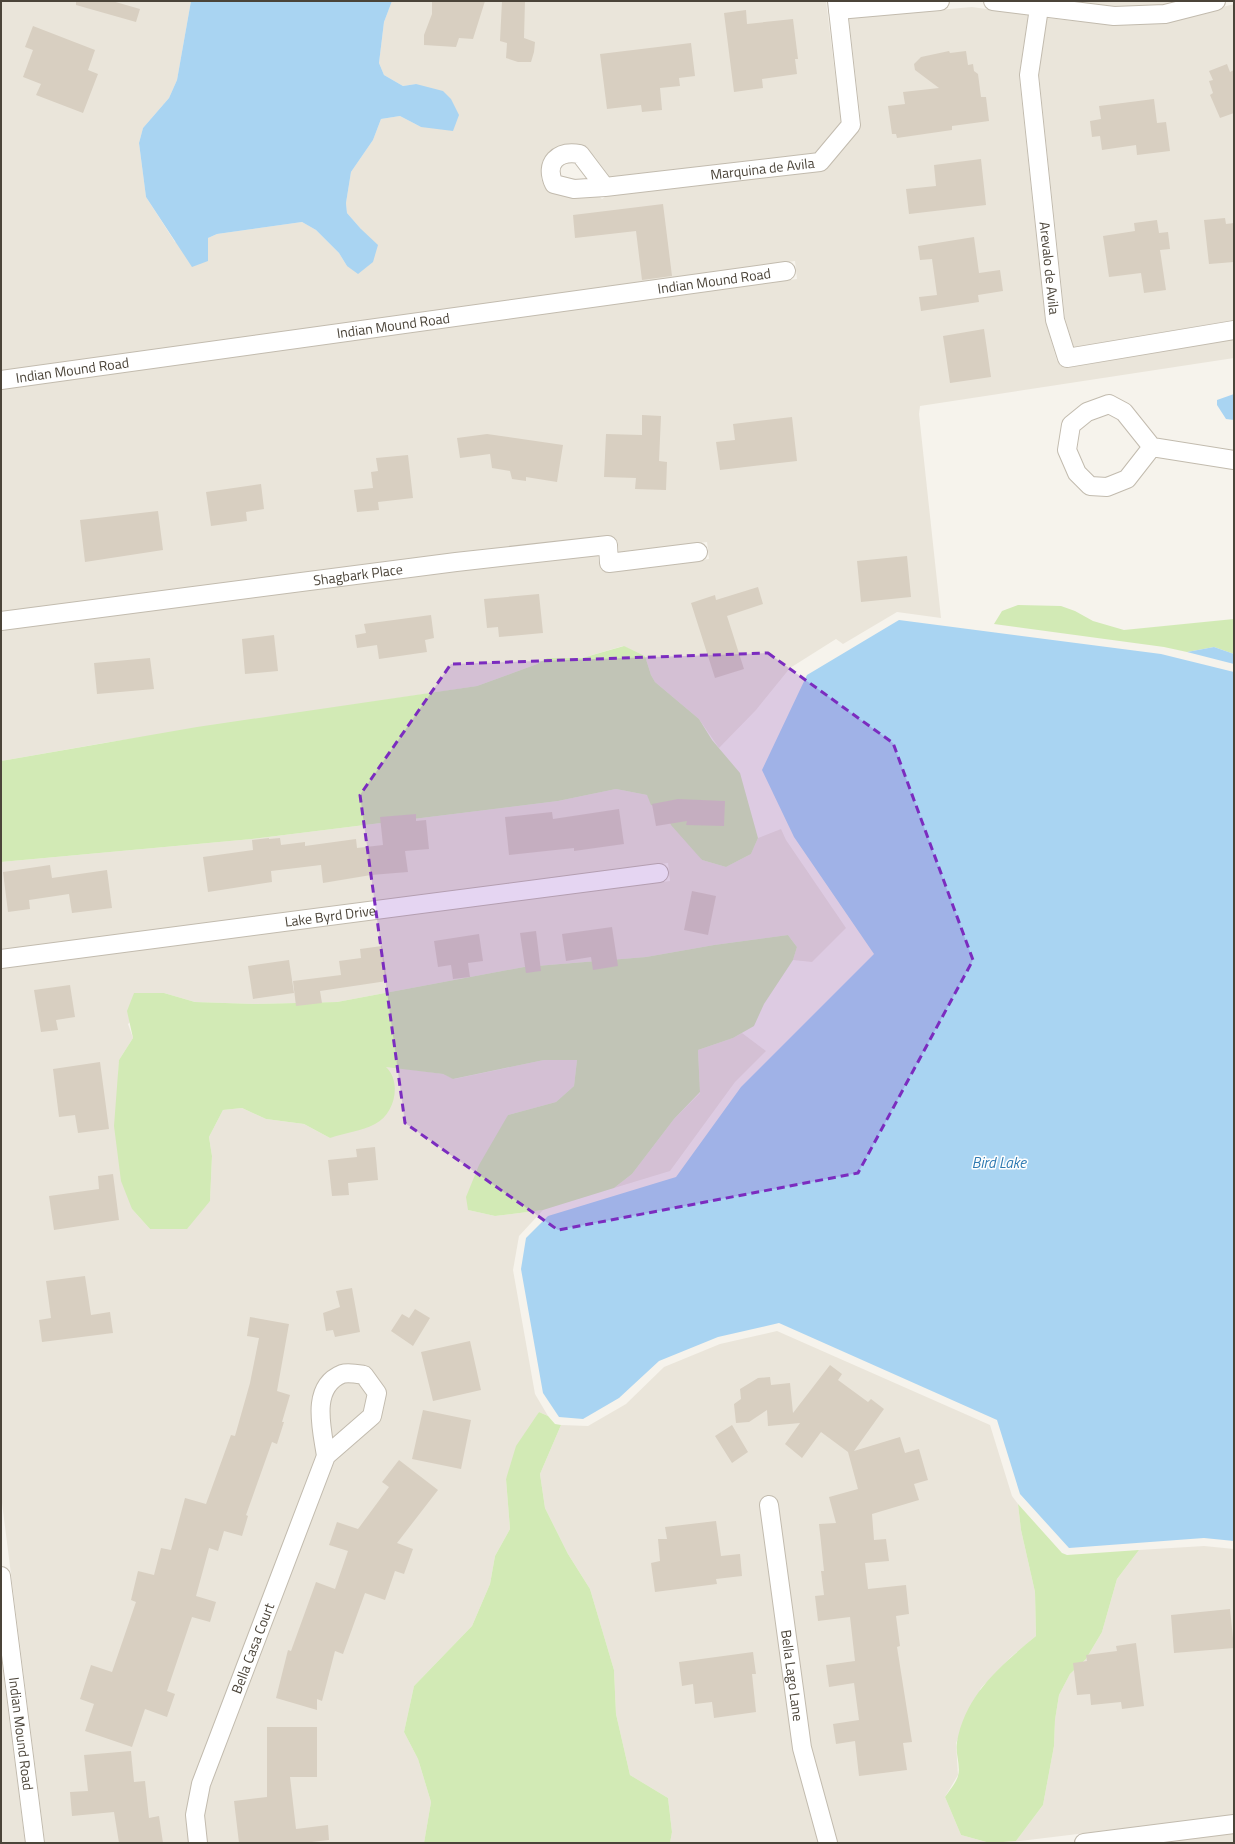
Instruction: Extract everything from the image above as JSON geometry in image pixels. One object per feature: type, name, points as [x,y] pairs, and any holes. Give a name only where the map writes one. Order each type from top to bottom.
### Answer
[{"type":"street","points":[[837,6],[940,1]]},
{"type":"street","points":[[993,1],[1039,8],[1114,16],[1165,14],[1216,1]]},
{"type":"street","name":"Marquina de Avila","points":[[605,187],[820,162],[851,125],[837,6]]},
{"type":"street","name":"Arevalo de Avila","points":[[1039,8],[1029,75],[1055,320],[1067,358],[1234,330]]},
{"type":"street","name":"Indian Mound Road","points":[[1,380],[786,271]]},
{"type":"street","points":[[1152,447],[1127,479],[1107,487],[1090,486],[1077,473],[1066,450],[1071,425],[1086,412],[1109,404],[1124,412],[1152,447],[1234,460]]},
{"type":"street","name":"Shagbark Place","points":[[1,621],[456,562],[608,545],[609,563],[698,552]]},
{"type":"street","name":"Lake Byrd Drive","points":[[1,959],[659,873]]},
{"type":"street","name":"Bella Casa Court","points":[[198,1843],[195,1814],[201,1784],[326,1456]]},
{"type":"street","name":"Bella Lago Lane","points":[[769,1505],[802,1748],[828,1843]]},
{"type":"street","name":"Indian Mound Road","points":[[1,1576],[35,1843]]},
{"type":"street","points":[[1084,1843],[1234,1824]]},
{"type":"highlighted area","points":[[768,653],[893,743],[973,960],[858,1173],[558,1230],[405,1123],[360,795],[451,664]]},
{"type":"shaded area","points":[[1,1],[191,1],[177,80],[169,98],[143,128],[139,143],[146,197],[175,242],[208,238],[217,234],[302,222],[316,230],[339,253],[347,266],[361,229],[347,213],[346,203],[351,172],[373,140],[381,119],[400,116],[421,127],[416,84],[403,86],[384,75],[379,63],[384,22],[392,1],[826,1],[841,122],[815,153],[610,177],[595,157],[582,145],[570,144],[558,147],[544,158],[542,163],[541,179],[545,188],[550,192],[563,196],[599,196],[602,199],[608,195],[821,171],[828,167],[859,130],[861,123],[849,18],[972,7],[1028,15],[1019,76],[1045,320],[1057,361],[1069,367],[1234,339],[1234,358],[920,406],[919,414],[941,618],[897,612],[843,644],[836,639],[790,668],[756,710],[719,748],[699,719],[655,682],[651,675],[645,656],[623,646],[582,658],[547,658],[537,664],[477,686],[104,743],[1,761],[1,630],[458,571],[598,555],[599,564],[610,572],[709,559],[707,542],[619,553],[618,544],[606,536],[455,553],[1,612],[1,389],[797,279],[795,261],[1,371]]},
{"type":"shaded area","points":[[1061,1],[1179,1],[1164,5],[1115,7]]},
{"type":"shaded area","points":[[1234,4],[1234,320],[1074,348],[1065,318],[1039,75],[1047,18],[1112,25],[1168,22]]},
{"type":"shaded area","points":[[616,789],[647,795],[665,809],[702,860],[726,867],[751,854],[758,838],[781,829],[786,840],[846,928],[812,962],[793,960],[797,947],[788,935],[714,945],[646,957],[524,967],[337,1002],[255,1004],[195,1002],[164,993],[128,1024],[133,1038],[119,1060],[118,1085],[132,1209],[150,1229],[210,1201],[212,1156],[209,1137],[223,1110],[242,1108],[266,1119],[304,1124],[330,1138],[385,1066],[443,1074],[454,1079],[544,1060],[577,1060],[574,1086],[556,1102],[508,1115],[468,1210],[495,1216],[543,1210],[519,1236],[513,1270],[535,1394],[548,1416],[539,1412],[506,1479],[510,1529],[495,1556],[490,1584],[472,1626],[414,1686],[404,1732],[418,1759],[431,1802],[424,1843],[45,1843],[1,1495],[1,968],[670,881],[668,863],[1,950],[1,862],[252,839],[558,801]]},
{"type":"shaded area","points":[[742,1033],[766,1051],[735,1082],[670,1171],[614,1188],[632,1174],[674,1119],[700,1093],[698,1050],[733,1038]]},
{"type":"shaded area","points":[[777,1331],[990,1425],[1012,1496],[1018,1504],[1021,1530],[1035,1592],[1036,1636],[1011,1657],[981,1688],[956,1743],[958,1775],[945,1797],[961,1835],[990,1843],[670,1843],[672,1832],[668,1798],[630,1775],[616,1714],[614,1670],[590,1589],[568,1554],[545,1508],[540,1474],[561,1425],[588,1426],[626,1404],[664,1367],[720,1344]]},
{"type":"shaded area","points":[[1204,1546],[1234,1549],[1234,1815],[1003,1843],[1016,1841],[1043,1805],[1054,1746],[1055,1720],[1059,1695],[1070,1674],[1086,1659],[1102,1632],[1117,1579],[1139,1550]]},
{"type":"shaded area","points":[[1,1656],[25,1843],[1,1843]]},
{"type":"shaded area","points":[[1234,1833],[1234,1843],[1156,1843]]},
{"type":"green space","points":[[1018,605],[1061,606],[1075,611],[1093,621],[1124,630],[1234,619],[1234,654],[1214,647],[1187,652],[1164,647],[994,624],[1002,611]]},
{"type":"green space","points":[[624,646],[645,656],[651,675],[655,682],[699,719],[712,740],[740,773],[758,838],[751,854],[726,867],[702,860],[671,825],[665,809],[651,805],[647,795],[616,789],[558,801],[252,839],[1,862],[1,761],[197,727],[477,686],[537,664],[547,658],[582,658]]},
{"type":"green space","points":[[788,935],[797,947],[793,960],[764,1004],[754,1026],[733,1038],[698,1050],[700,1092],[674,1119],[632,1174],[614,1188],[543,1210],[495,1216],[468,1210],[466,1197],[479,1165],[508,1115],[556,1102],[574,1086],[577,1060],[544,1060],[453,1079],[443,1074],[386,1067],[391,1073],[395,1089],[391,1106],[387,1113],[375,1124],[330,1138],[304,1124],[266,1119],[242,1108],[223,1110],[209,1137],[212,1156],[210,1201],[187,1229],[150,1229],[132,1209],[121,1181],[114,1126],[119,1060],[133,1038],[127,1011],[134,993],[164,993],[195,1002],[255,1004],[337,1002],[524,967],[646,957],[714,945]]},
{"type":"green space","points":[[539,1412],[548,1416],[555,1424],[561,1425],[540,1474],[545,1508],[568,1554],[590,1589],[614,1670],[616,1714],[630,1775],[668,1798],[672,1832],[670,1843],[424,1843],[431,1802],[418,1759],[404,1732],[414,1686],[472,1626],[490,1584],[495,1556],[510,1529],[506,1479],[516,1446]]},
{"type":"green space","points":[[1018,1504],[1062,1553],[1067,1555],[1139,1550],[1117,1579],[1102,1632],[1086,1659],[1070,1674],[1059,1695],[1055,1720],[1054,1746],[1043,1805],[1016,1841],[990,1843],[961,1835],[945,1797],[958,1776],[959,1768],[957,1742],[961,1725],[976,1695],[986,1682],[1010,1658],[1036,1636],[1035,1592],[1021,1530]]},
{"type":"water","points":[[191,1],[392,1],[384,22],[379,63],[384,75],[403,86],[416,84],[443,91],[451,99],[459,115],[453,131],[421,127],[400,116],[381,119],[373,140],[351,172],[346,203],[347,213],[378,245],[373,262],[358,274],[347,266],[339,253],[316,230],[302,222],[217,234],[208,238],[208,261],[192,267],[146,197],[139,143],[143,128],[169,98],[177,80]]},
{"type":"water","points":[[1234,394],[1234,420],[1226,419],[1217,405],[1217,400]]},
{"type":"water","name":"Bird Lake","points":[[899,620],[1161,654],[1234,672],[1234,1541],[1204,1538],[1069,1548],[1020,1494],[997,1420],[779,1323],[718,1337],[659,1361],[619,1398],[583,1419],[559,1417],[543,1393],[521,1269],[526,1238],[548,1216],[676,1177],[741,1087],[874,954],[794,837],[762,770],[807,675]]},
{"type":"water","points":[[1214,647],[1234,654],[1234,664],[1187,652]]},
{"type":"building","points":[[76,1],[112,1],[140,9],[136,22],[76,5]]},
{"type":"building","points":[[432,1],[485,1],[473,39],[459,38],[456,47],[424,45],[424,35],[432,14]]},
{"type":"building","points":[[502,1],[525,1],[524,38],[535,42],[531,62],[518,62],[506,58],[507,43],[500,41]]},
{"type":"building","points":[[746,10],[747,24],[793,19],[798,59],[795,59],[797,74],[762,79],[763,88],[734,92],[724,13]]},
{"type":"building","points":[[33,26],[95,50],[88,70],[98,74],[83,113],[36,95],[41,84],[23,77],[33,50],[25,47]]},
{"type":"building","points":[[691,43],[695,76],[679,78],[680,86],[660,88],[662,110],[642,112],[641,105],[607,109],[600,54]]},
{"type":"building","points":[[949,51],[950,53],[966,51],[968,65],[973,64],[974,71],[978,74],[981,97],[986,97],[989,121],[952,126],[952,130],[897,138],[896,134],[892,134],[888,106],[905,104],[903,92],[939,88],[915,70],[914,64],[921,57]]},
{"type":"building","points":[[1227,64],[1230,72],[1234,70],[1234,113],[1220,118],[1210,95],[1213,93],[1209,81],[1213,80],[1209,71]]},
{"type":"building","points":[[1154,99],[1157,123],[1166,122],[1170,151],[1137,155],[1136,145],[1102,150],[1100,136],[1092,137],[1090,121],[1101,119],[1099,106]]},
{"type":"building","points":[[981,159],[986,205],[909,214],[906,189],[936,186],[934,165]]},
{"type":"building","points":[[663,204],[672,276],[642,280],[636,231],[575,238],[573,215]]},
{"type":"building","points":[[1225,218],[1226,224],[1234,223],[1234,262],[1209,264],[1204,220]]},
{"type":"building","points":[[1157,220],[1159,233],[1168,232],[1170,249],[1160,250],[1166,290],[1144,293],[1141,273],[1109,277],[1103,236],[1135,231],[1134,223]]},
{"type":"building","points":[[974,237],[979,273],[1000,270],[1003,291],[978,295],[979,302],[921,311],[919,297],[937,295],[932,259],[920,260],[918,246]]},
{"type":"building","points":[[984,329],[991,377],[950,383],[943,336]]},
{"type":"building","points":[[642,415],[661,416],[659,461],[667,462],[666,490],[635,489],[636,478],[604,477],[606,434],[642,435]]},
{"type":"building","points":[[792,417],[797,461],[720,470],[716,442],[735,440],[733,424]]},
{"type":"building","points":[[487,434],[563,445],[557,482],[526,477],[526,481],[512,479],[510,471],[492,468],[490,454],[460,458],[457,438]]},
{"type":"building","points":[[408,455],[413,498],[378,502],[379,510],[357,512],[354,490],[373,488],[371,472],[378,471],[376,458]]},
{"type":"building","points":[[261,484],[264,509],[246,512],[247,521],[211,526],[206,492]]},
{"type":"building","points":[[158,511],[163,550],[85,562],[80,520]]},
{"type":"building","points":[[907,556],[911,597],[861,602],[857,561]]},
{"type":"building","points":[[758,587],[763,604],[727,616],[744,669],[715,678],[691,603],[715,595],[716,600]]},
{"type":"building","points":[[539,594],[543,633],[499,637],[498,627],[487,628],[484,599]]},
{"type":"building","points":[[431,615],[434,638],[425,640],[427,652],[379,659],[377,645],[357,648],[355,635],[366,633],[364,624]]},
{"type":"building","points":[[274,635],[278,671],[245,674],[242,639]]},
{"type":"building","points":[[150,658],[154,689],[97,694],[94,663]]},
{"type":"building","points":[[678,799],[725,801],[724,826],[686,825],[687,821],[656,826],[652,804]]},
{"type":"building","points":[[619,809],[624,844],[574,851],[574,848],[509,855],[505,817],[552,812],[553,819]]},
{"type":"building","points":[[416,814],[416,821],[426,820],[429,849],[405,851],[408,872],[371,875],[323,883],[321,865],[271,871],[272,882],[208,892],[203,857],[253,850],[252,840],[269,838],[280,838],[281,845],[305,842],[305,846],[356,839],[357,848],[383,845],[380,817]]},
{"type":"building","points":[[50,865],[52,878],[107,870],[112,908],[72,913],[69,894],[29,900],[30,909],[8,912],[3,872]]},
{"type":"building","points":[[692,891],[716,896],[708,935],[684,930]]},
{"type":"building","points":[[612,927],[618,966],[593,970],[591,957],[566,961],[562,934]]},
{"type":"building","points":[[536,931],[541,971],[526,973],[520,933]]},
{"type":"building","points":[[479,934],[483,961],[468,963],[470,977],[453,979],[451,965],[438,967],[434,941]]},
{"type":"building","points":[[382,946],[387,981],[320,991],[322,1003],[296,1006],[293,981],[341,975],[339,961],[361,958],[360,949]]},
{"type":"building","points":[[289,960],[294,993],[253,999],[248,966]]},
{"type":"building","points":[[70,985],[75,1017],[56,1020],[58,1030],[41,1032],[34,990]]},
{"type":"building","points":[[100,1062],[109,1129],[78,1133],[75,1115],[59,1117],[53,1069]]},
{"type":"building","points":[[375,1147],[378,1180],[348,1183],[349,1195],[332,1196],[328,1160],[357,1157],[356,1149]]},
{"type":"building","points":[[113,1174],[119,1220],[54,1230],[49,1196],[99,1189],[98,1176]]},
{"type":"building","points":[[85,1276],[91,1315],[110,1312],[113,1333],[42,1342],[39,1320],[51,1318],[46,1281]]},
{"type":"building","points":[[352,1288],[360,1332],[335,1337],[333,1330],[326,1331],[323,1313],[340,1307],[336,1291]]},
{"type":"building","points":[[415,1309],[430,1318],[413,1346],[391,1331],[402,1314],[409,1318]]},
{"type":"building","points":[[250,1317],[289,1324],[277,1391],[290,1395],[282,1422],[284,1422],[277,1444],[272,1442],[246,1515],[248,1516],[242,1536],[224,1531],[218,1551],[209,1548],[196,1596],[216,1602],[210,1622],[192,1617],[167,1691],[175,1694],[167,1717],[145,1709],[132,1747],[85,1731],[94,1704],[80,1699],[91,1665],[112,1672],[136,1602],[131,1600],[138,1571],[154,1575],[161,1548],[171,1550],[185,1498],[206,1504],[231,1435],[235,1436],[250,1383],[259,1338],[247,1336]]},
{"type":"building","points":[[470,1341],[481,1390],[433,1401],[421,1352]]},
{"type":"building","points":[[830,1365],[842,1374],[838,1380],[868,1402],[871,1399],[884,1409],[854,1451],[900,1437],[905,1453],[919,1449],[928,1480],[914,1484],[919,1500],[872,1514],[874,1540],[886,1539],[889,1561],[865,1563],[868,1589],[906,1585],[909,1614],[896,1616],[900,1646],[897,1647],[912,1742],[903,1743],[907,1770],[859,1776],[855,1741],[836,1744],[833,1724],[859,1720],[854,1683],[829,1687],[826,1665],[855,1661],[850,1617],[818,1621],[815,1596],[824,1595],[821,1571],[824,1571],[819,1524],[836,1523],[829,1497],[858,1489],[848,1452],[821,1432],[802,1458],[785,1444],[800,1423],[768,1426],[767,1410],[749,1422],[736,1423],[734,1404],[741,1399],[740,1389],[758,1378],[770,1377],[771,1385],[790,1383],[793,1413]]},
{"type":"building","points":[[423,1410],[471,1420],[461,1469],[412,1459]]},
{"type":"building","points":[[732,1425],[748,1452],[732,1463],[715,1436]]},
{"type":"building","points":[[399,1460],[438,1490],[397,1543],[413,1549],[404,1574],[395,1571],[385,1600],[365,1593],[343,1654],[335,1651],[322,1701],[317,1699],[317,1710],[276,1698],[288,1650],[291,1651],[316,1582],[335,1589],[348,1551],[329,1545],[337,1522],[358,1529],[389,1487],[382,1482]]},
{"type":"building","points":[[716,1521],[721,1556],[740,1554],[742,1576],[716,1579],[717,1584],[655,1592],[651,1563],[660,1561],[658,1539],[667,1539],[665,1527]]},
{"type":"building","points":[[1230,1609],[1234,1648],[1174,1653],[1171,1615]]},
{"type":"building","points":[[1136,1643],[1144,1706],[1122,1709],[1121,1702],[1091,1705],[1090,1694],[1077,1695],[1073,1663],[1087,1661],[1086,1655],[1117,1651],[1116,1646]]},
{"type":"building","points":[[753,1652],[756,1674],[752,1674],[756,1712],[714,1718],[712,1702],[695,1704],[693,1684],[682,1686],[679,1662]]},
{"type":"building","points":[[267,1727],[317,1727],[317,1777],[290,1777],[296,1829],[328,1825],[329,1840],[303,1843],[239,1843],[234,1801],[267,1797]]},
{"type":"building","points":[[131,1751],[134,1782],[145,1781],[149,1818],[159,1816],[163,1843],[119,1843],[114,1812],[72,1816],[70,1792],[88,1791],[84,1755]]}]
